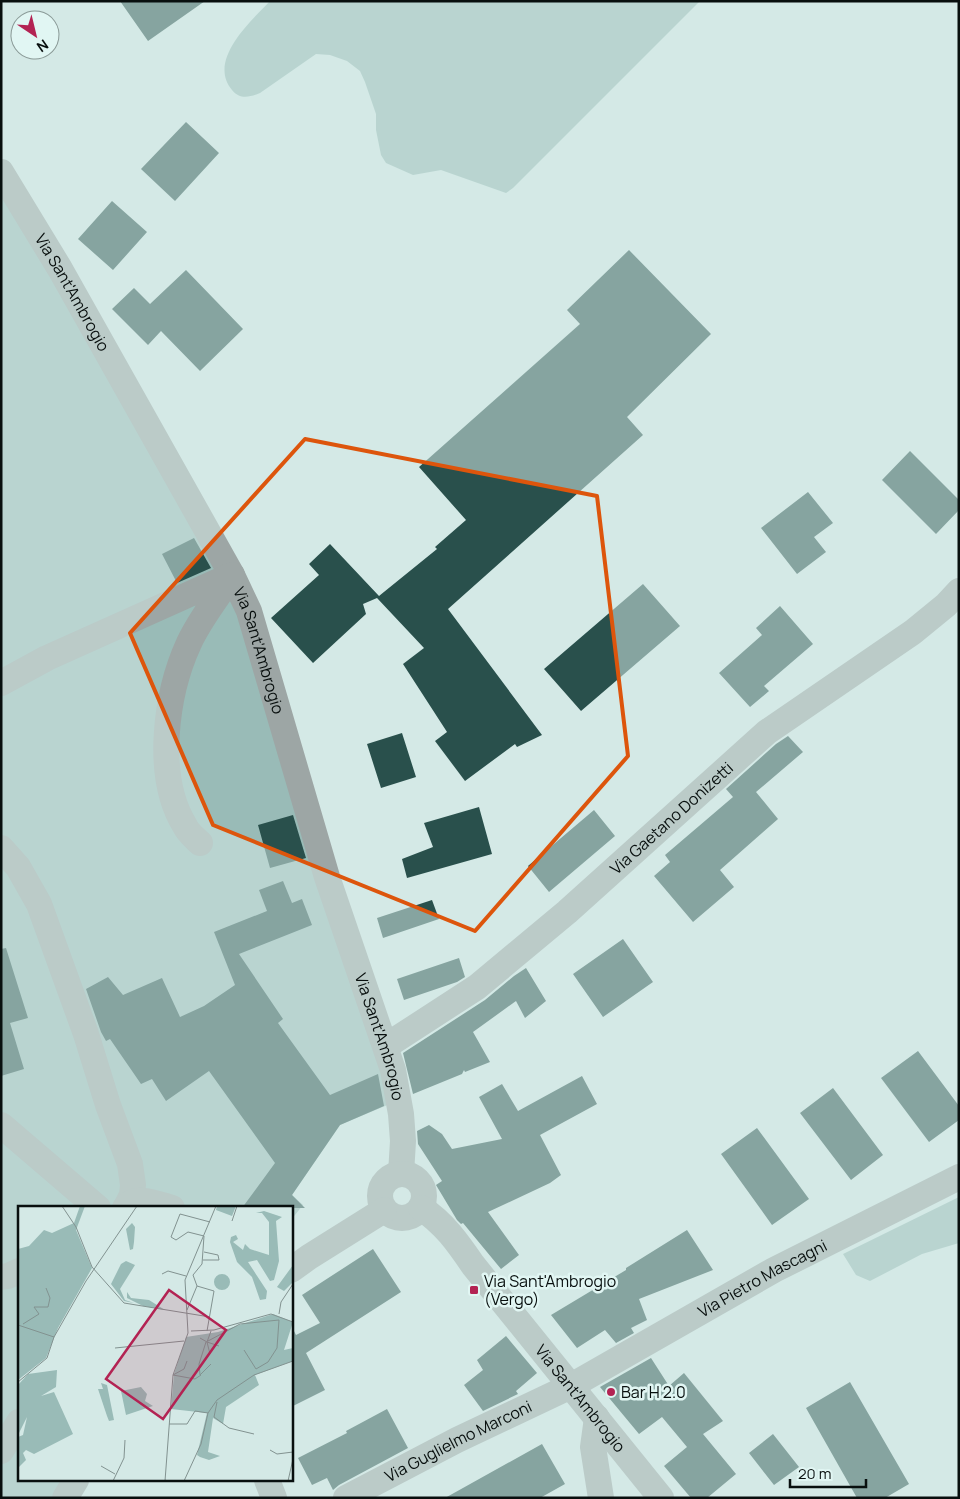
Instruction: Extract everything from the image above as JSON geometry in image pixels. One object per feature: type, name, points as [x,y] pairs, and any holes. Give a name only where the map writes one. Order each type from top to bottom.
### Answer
[{"type":"street","name":"Via Sant'Ambrogio","points":[[1,172],[65,278],[232,575],[249,611],[327,877],[394,1070],[403,1141],[401,1174]]},
{"type":"street","points":[[1,682],[47,658],[232,575]]},
{"type":"street","points":[[200,843],[185,828],[168,778],[168,725],[172,692],[178,670],[190,641],[232,575]]},
{"type":"street","name":"Via Gaetano Donizetti","points":[[386,1046],[477,987],[567,912],[767,732],[914,632],[946,605],[959,591]]},
{"type":"street","points":[[1,848],[18,867],[39,904],[86,1034],[108,1105],[130,1164],[133,1185],[132,1195],[126,1206]]},
{"type":"street","points":[[1,1125],[96,1206]]},
{"type":"street","points":[[401,1174],[414,1177],[424,1188],[424,1202],[421,1208],[410,1218],[402,1219],[395,1217],[384,1210],[380,1200],[380,1192],[388,1180],[401,1174]]},
{"type":"street","name":"Via Pietro Mascagni","points":[[571,1386],[774,1270],[959,1177]]},
{"type":"street","points":[[126,1206],[138,1200],[164,1206]]},
{"type":"street","name":"Via Sant'Ambrogio","points":[[421,1208],[434,1217],[453,1236],[474,1265],[661,1498]]},
{"type":"street","points":[[292,1269],[384,1210]]},
{"type":"street","points":[[1,1277],[18,1272]]},
{"type":"street","name":"Via Guglielmo Marconi","points":[[346,1498],[458,1440],[571,1386]]},
{"type":"street","points":[[597,1418],[593,1447],[601,1498]]},
{"type":"street","points":[[1,1451],[18,1424]]},
{"type":"street","points":[[65,1498],[75,1482]]},
{"type":"street","points":[[268,1482],[274,1498]]},
{"type":"highlighted area","points":[[305,439],[597,496],[628,756],[475,931],[213,825],[130,633]]},
{"type":"shaded area","points":[[270,1],[700,1],[506,193],[441,170],[413,175],[386,163],[381,155],[376,130],[376,114],[365,82],[360,71],[347,61],[330,55],[316,54],[260,93],[245,97],[235,93],[226,78],[225,66],[228,54],[243,30]]},
{"type":"shaded area","points":[[1,190],[238,597],[392,1103],[340,1125],[292,1195],[303,1205],[292,1219],[292,1206],[18,1206],[18,1482],[62,1482],[52,1498],[1,1498]]},
{"type":"shaded area","points":[[959,1197],[959,1243],[922,1254],[870,1281],[856,1275],[843,1254]]},
{"type":"building","points":[[120,1],[205,1],[148,41]]},
{"type":"building","points":[[186,122],[219,153],[175,201],[141,169]]},
{"type":"building","points":[[112,201],[147,232],[113,270],[78,239]]},
{"type":"building","points":[[629,250],[711,334],[627,417],[643,435],[448,609],[542,735],[517,747],[515,744],[465,781],[435,741],[447,732],[403,664],[424,648],[377,598],[363,604],[366,614],[313,663],[271,618],[319,575],[309,564],[330,544],[379,596],[437,549],[435,547],[466,520],[419,467],[580,324],[567,310]]},
{"type":"building","points":[[186,270],[243,329],[200,371],[161,331],[148,345],[112,309],[134,288],[150,304]]},
{"type":"building","points":[[910,451],[959,500],[959,510],[936,534],[882,480]]},
{"type":"building","points":[[808,492],[833,523],[814,537],[826,552],[797,574],[761,528]]},
{"type":"building","points":[[194,538],[211,568],[177,583],[162,554]]},
{"type":"building","points":[[643,584],[680,626],[581,711],[544,669]]},
{"type":"building","points":[[780,606],[813,644],[764,686],[769,691],[750,707],[719,673],[762,635],[756,628]]},
{"type":"building","points":[[402,733],[416,777],[381,788],[367,744]]},
{"type":"building","points":[[788,736],[803,752],[756,792],[778,819],[720,870],[734,887],[693,922],[654,876],[670,862],[665,855],[733,797],[726,789],[776,744]]},
{"type":"building","points":[[479,807],[492,854],[407,878],[402,859],[433,847],[424,823]]},
{"type":"building","points":[[594,810],[615,836],[549,892],[528,866]]},
{"type":"building","points":[[293,815],[306,858],[270,868],[258,825]]},
{"type":"building","points":[[283,881],[292,903],[302,899],[312,925],[239,954],[283,1019],[278,1023],[330,1095],[378,1074],[384,1106],[340,1125],[292,1195],[305,1208],[292,1208],[292,1206],[243,1206],[275,1163],[209,1071],[166,1101],[152,1079],[141,1084],[110,1039],[106,1041],[86,989],[108,977],[123,995],[162,978],[180,1017],[204,1006],[235,985],[214,932],[267,911],[259,890]]},
{"type":"building","points":[[432,900],[439,919],[383,938],[377,918]]},
{"type":"building","points":[[623,939],[653,982],[603,1017],[573,974]]},
{"type":"building","points":[[6,948],[28,1018],[10,1023],[24,1069],[1,1076],[1,949]]},
{"type":"building","points":[[459,958],[465,977],[457,982],[404,1000],[397,979]]},
{"type":"building","points":[[526,968],[546,1001],[525,1018],[516,1001],[473,1032],[490,1062],[465,1072],[464,1070],[462,1074],[413,1094],[403,1053],[485,1000]]},
{"type":"building","points":[[918,1051],[959,1106],[959,1120],[929,1142],[881,1078]]},
{"type":"building","points":[[582,1076],[597,1104],[540,1135],[561,1175],[550,1183],[488,1212],[519,1255],[501,1269],[463,1223],[461,1224],[457,1220],[436,1185],[442,1181],[418,1144],[417,1131],[429,1125],[442,1134],[452,1149],[502,1139],[479,1097],[502,1084],[518,1111]]},
{"type":"building","points":[[833,1088],[883,1155],[851,1180],[800,1113]]},
{"type":"building","points":[[757,1128],[809,1199],[772,1225],[721,1154]]},
{"type":"building","points":[[687,1230],[713,1270],[639,1299],[647,1320],[631,1328],[634,1333],[616,1343],[605,1330],[577,1348],[551,1315],[626,1270],[626,1268]]},
{"type":"building","points":[[373,1249],[401,1292],[306,1353],[325,1390],[292,1406],[292,1327],[296,1335],[320,1323],[302,1295]]},
{"type":"building","points":[[506,1336],[537,1373],[516,1391],[518,1394],[483,1411],[464,1385],[483,1370],[477,1360]]},
{"type":"building","points":[[651,1358],[669,1386],[684,1373],[723,1421],[703,1434],[736,1474],[707,1498],[691,1498],[664,1466],[687,1447],[662,1417],[639,1434],[600,1387]]},
{"type":"building","points":[[850,1382],[909,1484],[885,1498],[857,1498],[806,1408]]},
{"type":"building","points":[[387,1409],[408,1448],[333,1490],[327,1478],[312,1485],[298,1458],[347,1433],[346,1431]]},
{"type":"building","points":[[773,1434],[799,1467],[774,1485],[749,1453]]},
{"type":"building","points":[[542,1444],[565,1484],[540,1498],[445,1498]]},
{"type":"place","name":"Via Sant'Ambrogio (Vergo)","points":[[474,1290]]},
{"type":"place","name":"Bar H 2.0","points":[[611,1392]]}]
